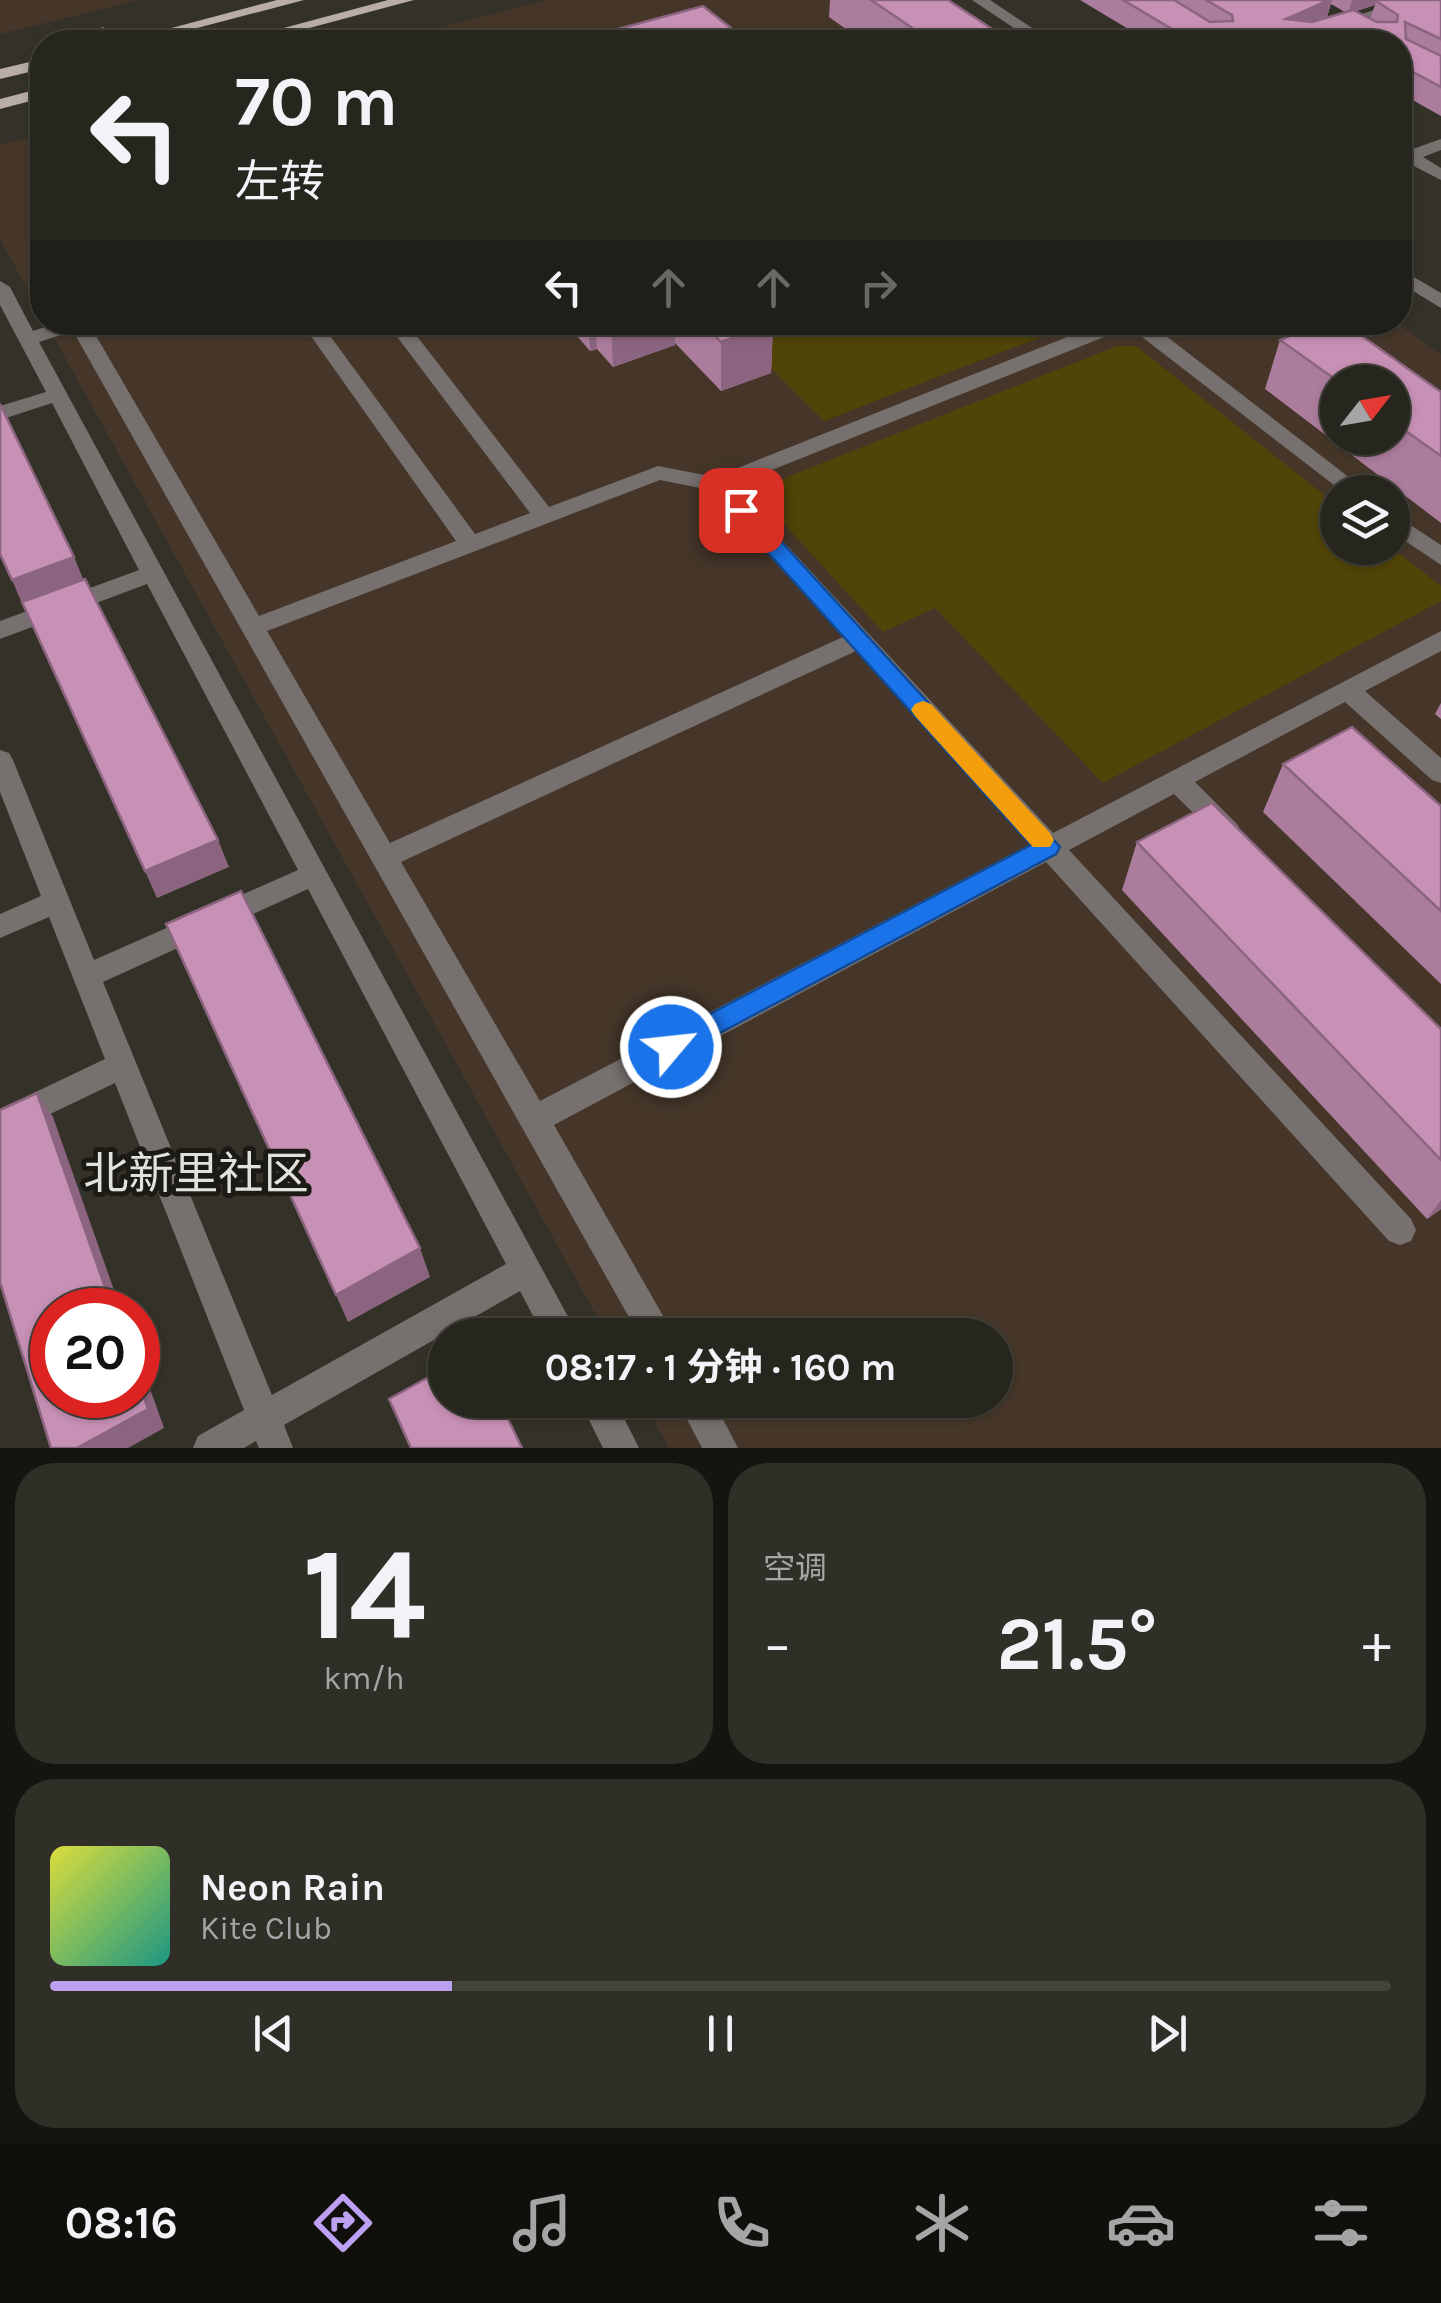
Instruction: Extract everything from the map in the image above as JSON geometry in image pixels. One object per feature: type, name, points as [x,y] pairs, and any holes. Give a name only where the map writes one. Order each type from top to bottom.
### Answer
[{"type":"main road","points":[[175,30],[296,0]]},
{"type":"main road","points":[[287,30],[406,0]]},
{"type":"main road","points":[[0,74],[30,67]]},
{"type":"main road","points":[[0,104],[30,96]]},
{"type":"street","points":[[1328,30],[1417,0]]},
{"type":"street","points":[[989,2],[1028,30]]},
{"type":"street","points":[[1318,8],[1358,30]]},
{"type":"street","points":[[1412,153],[1441,144]]},
{"type":"street","points":[[1412,160],[1441,175]]},
{"type":"street","points":[[1412,283],[1441,302]]},
{"type":"street","points":[[0,286],[553,1318]]},
{"type":"street","points":[[28,339],[40,335]]},
{"type":"street","points":[[85,335],[646,1318]]},
{"type":"street","points":[[319,335],[470,544]]},
{"type":"street","points":[[405,335],[544,516]]},
{"type":"street","points":[[252,628],[658,472],[717,484],[1094,335]]},
{"type":"street","points":[[1141,335],[1334,475]]},
{"type":"street","points":[[0,413],[57,395]]},
{"type":"street","points":[[717,484],[1400,1230]]},
{"type":"street","points":[[1410,534],[1441,557]]},
{"type":"street","points":[[0,630],[151,574]]},
{"type":"street","points":[[384,858],[860,640]]},
{"type":"street","points":[[534,1120],[1441,640]]},
{"type":"street","points":[[1346,689],[1441,773]]},
{"type":"street","points":[[0,760],[270,1433]]},
{"type":"street","points":[[1175,779],[1245,848]]},
{"type":"street","points":[[86,977],[313,875]]},
{"type":"street","points":[[0,926],[56,902]]},
{"type":"street","points":[[0,1124],[122,1065]]},
{"type":"street","points":[[210,1448],[270,1433],[527,1270]]},
{"type":"street","points":[[606,1418],[622,1448]]},
{"type":"street","points":[[704,1418],[721,1448]]},
{"type":"shaded area","points":[[0,0],[140,0],[0,34]]},
{"type":"shaded area","points":[[547,0],[918,0],[963,30],[430,30]]},
{"type":"shaded area","points":[[30,137],[30,294],[0,239],[0,145]]},
{"type":"shaded area","points":[[1412,334],[1441,354],[1441,1448],[669,1448],[652,1418],[1013,1418],[1013,1318],[598,1318],[53,335]]},
{"type":"shaded area","points":[[779,335],[1046,335],[824,421],[748,346]]},
{"type":"shaded area","points":[[1117,346],[1136,346],[1320,492],[1320,565],[1410,565],[1410,562],[1441,586],[1441,601],[1103,783],[935,608],[883,632],[773,512],[768,499],[772,487],[787,477]]},
{"type":"building","points":[[871,0],[948,0],[994,30],[915,30]]},
{"type":"building","points":[[1123,0],[1174,0],[1210,22],[1233,21],[1232,15],[1206,0],[1329,0],[1286,19],[1312,22],[1353,10],[1377,22],[1397,22],[1398,15],[1376,1],[1441,0],[1441,39],[1405,22],[1405,30],[1174,30]]},
{"type":"building","points":[[703,6],[733,30],[614,30]]},
{"type":"building","points":[[1412,42],[1441,56],[1441,87],[1412,71]]},
{"type":"building","points":[[714,335],[740,335],[721,342]]},
{"type":"building","points":[[1292,335],[1360,335],[1403,365],[1320,365],[1320,368],[1280,340]]},
{"type":"building","points":[[1410,370],[1441,392],[1441,456],[1410,434]]},
{"type":"building","points":[[0,404],[74,557],[12,580],[0,554]]},
{"type":"building","points":[[85,579],[218,840],[145,871],[22,602]]},
{"type":"building","points":[[1352,727],[1441,806],[1441,911],[1283,764]]},
{"type":"building","points":[[1212,803],[1441,1029],[1441,1160],[1137,842]]},
{"type":"building","points":[[241,891],[420,1248],[336,1295],[166,924]]},
{"type":"building","points":[[37,1093],[105,1288],[30,1288],[30,1380],[0,1282],[0,1110]]},
{"type":"building","points":[[428,1377],[428,1418],[508,1418],[522,1448],[411,1448],[389,1399]]},
{"type":"building","points":[[42,1418],[132,1418],[77,1448],[51,1448]]},
{"type":"slow traffic","points":[[923,710],[1041,840]]},
{"type":"district","name":"北新里社区","points":[[196,1173]]},
{"type":"route","points":[[671,1047],[1048,847],[741,510]]}]
